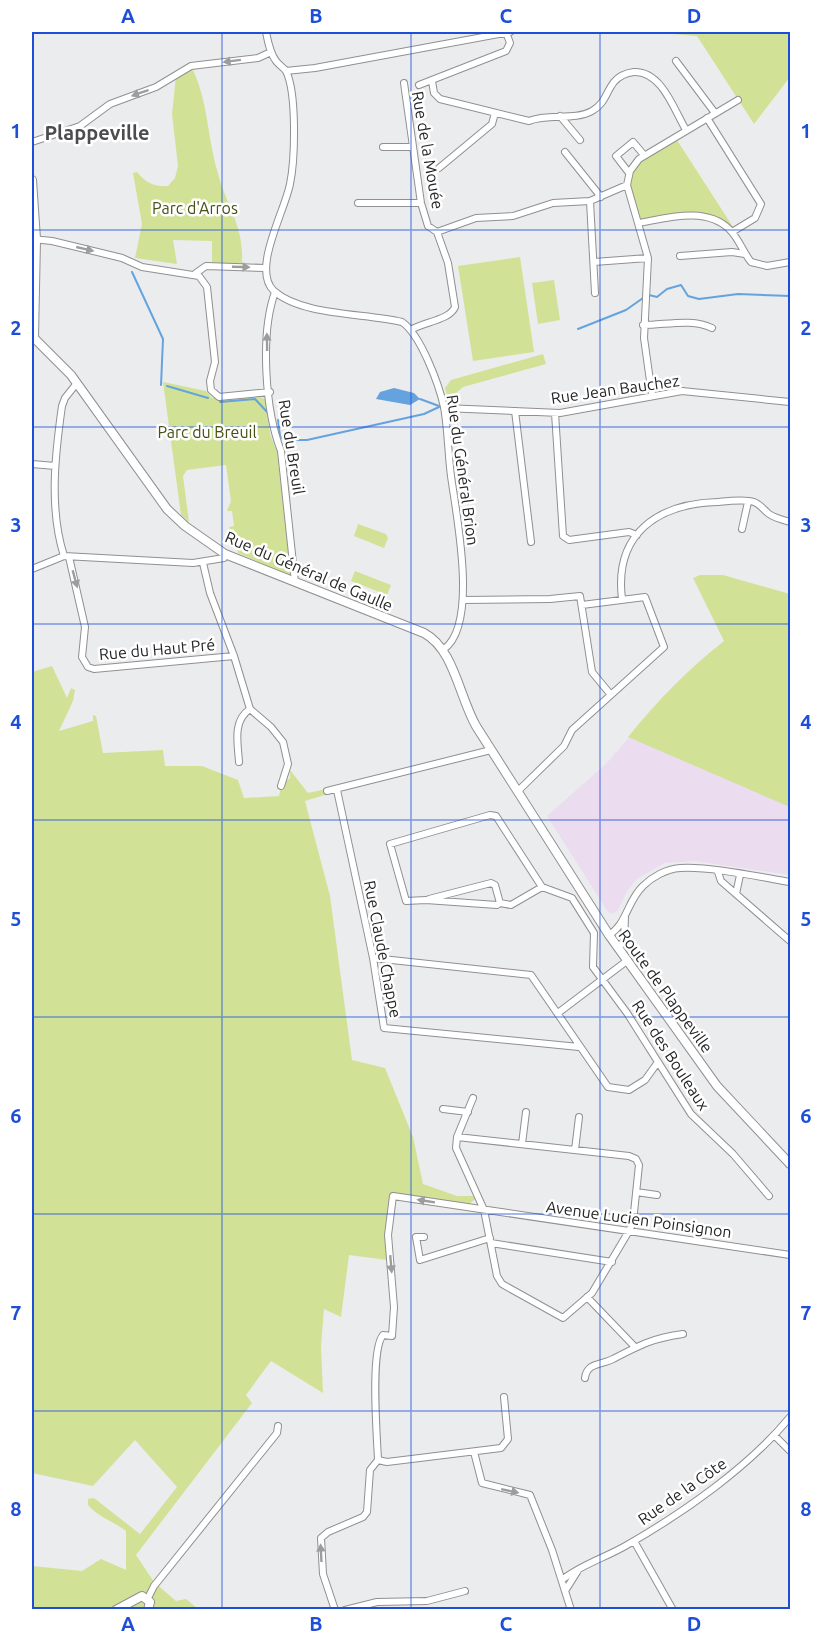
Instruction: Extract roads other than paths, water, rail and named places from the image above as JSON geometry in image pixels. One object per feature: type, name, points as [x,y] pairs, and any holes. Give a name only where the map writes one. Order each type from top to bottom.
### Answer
[{"type":"street","points":[[266,32],[271,52],[285,71],[294,127],[293,167],[286,203],[265,268],[270,287],[275,292],[308,307],[402,322],[411,330]]},
{"type":"street","points":[[285,71],[315,68],[508,32],[510,43],[506,51],[419,86]]},
{"type":"street","points":[[32,142],[80,126],[110,104],[156,87],[191,66],[258,58],[271,52]]},
{"type":"street","points":[[676,61],[715,113]]},
{"type":"street","points":[[432,81],[434,93],[440,99],[529,121],[539,117],[591,112],[599,106],[615,81],[623,74],[641,72],[658,81],[686,130]]},
{"type":"street","name":"Rue de la Mouée","points":[[404,83],[421,202],[428,226],[436,232],[448,263],[455,310],[411,330]]},
{"type":"street","points":[[652,395],[645,359],[644,325],[648,258],[627,185],[629,173],[635,162],[644,155],[738,100]]},
{"type":"street","points":[[439,168],[492,124],[495,113]]},
{"type":"street","points":[[560,116],[580,140]]},
{"type":"street","points":[[707,118],[761,204],[755,218],[732,232]]},
{"type":"street","points":[[629,173],[616,156],[633,142],[644,155]]},
{"type":"street","points":[[383,147],[413,147]]},
{"type":"street","points":[[565,152],[601,198]]},
{"type":"street","name":"Rue du Général de Gaulle","points":[[32,180],[33,338],[59,360],[167,509],[185,526],[225,554],[424,633],[444,649]]},
{"type":"street","points":[[436,232],[476,218],[513,216],[553,203],[590,201],[627,185]]},
{"type":"street","points":[[590,201],[595,293]]},
{"type":"street","points":[[358,202],[421,202]]},
{"type":"street","points":[[639,223],[684,215],[697,216],[715,221],[732,232],[751,262],[759,265],[790,262]]},
{"type":"street","points":[[34,239],[122,258],[169,272],[196,273],[206,266],[265,268]]},
{"type":"street","points":[[680,255],[732,252],[745,254]]},
{"type":"street","points":[[594,262],[648,258]]},
{"type":"street","name":"Rue du Breuil","points":[[196,273],[207,287],[215,362],[210,381],[211,390],[219,397],[270,392],[274,433],[281,451],[295,582]]},
{"type":"street","points":[[270,392],[266,329],[275,292]]},
{"type":"street","points":[[644,325],[683,322],[703,323],[712,328]]},
{"type":"street","name":"Rue du Général Brion","points":[[411,330],[422,349],[444,408],[462,558],[463,600],[454,638],[444,649]]},
{"type":"street","name":"Rue du Haut Pré","points":[[77,383],[65,398],[62,406],[55,466],[57,529],[81,601],[85,627],[82,657],[88,667],[94,669],[234,656]]},
{"type":"street","name":"Rue Jean Bauchez","points":[[444,408],[555,413],[682,391],[790,402]]},
{"type":"street","points":[[515,411],[531,542]]},
{"type":"street","points":[[555,413],[563,536],[569,540],[629,532],[637,535]]},
{"type":"street","points":[[32,464],[55,466]]},
{"type":"street","points":[[742,529],[748,502]]},
{"type":"street","points":[[622,599],[620,585],[624,563],[637,535],[659,515],[681,505],[748,502],[756,503],[773,517],[790,522]]},
{"type":"street","points":[[32,569],[66,556],[203,563],[217,561],[224,558],[225,554]]},
{"type":"street","points":[[203,563],[210,593],[234,656],[250,709],[278,735],[285,749],[288,764],[281,786]]},
{"type":"street","points":[[463,600],[550,599],[580,596],[592,672],[611,695]]},
{"type":"street","points":[[444,649],[469,714],[518,791],[564,746],[572,730],[664,647],[645,597],[582,605]]},
{"type":"street","points":[[239,762],[238,727],[242,716],[250,709]]},
{"type":"street","points":[[327,791],[491,750]]},
{"type":"street","name":"Rue Claude Chappe","points":[[337,790],[373,958],[384,1028],[579,1047]]},
{"type":"street","name":"Route de Plappeville","points":[[518,791],[609,935],[717,1086],[790,1164]]},
{"type":"street","points":[[490,815],[500,820],[542,887],[512,905],[406,901],[391,842],[490,815]]},
{"type":"street","points":[[609,935],[617,929],[625,917],[635,895],[658,875],[679,868],[790,882]]},
{"type":"street","points":[[718,872],[722,881],[790,941]]},
{"type":"street","points":[[736,894],[740,875]]},
{"type":"street","points":[[426,900],[491,883],[495,885],[500,903]]},
{"type":"street","name":"Rue des Bouleaux","points":[[542,887],[572,898],[594,933],[592,963],[627,1013],[691,1114],[733,1154],[769,1196]]},
{"type":"street","points":[[618,948],[624,941],[625,917]]},
{"type":"street","points":[[373,958],[531,975],[608,1088],[629,1090],[645,1080],[658,1062]]},
{"type":"street","points":[[558,1013],[628,960]]},
{"type":"street","points":[[457,1137],[636,1159],[639,1166],[629,1231],[612,1262],[587,1298],[563,1318],[502,1284],[497,1276],[484,1209],[456,1148],[457,1137],[473,1098]]},
{"type":"street","points":[[443,1109],[468,1112]]},
{"type":"street","points":[[522,1144],[525,1112]]},
{"type":"street","points":[[576,1150],[579,1117]]},
{"type":"street","points":[[636,1192],[657,1195]]},
{"type":"street","name":"Avenue Lucien Poinsignon","points":[[378,1460],[374,1369],[379,1340],[384,1335],[392,1336],[393,1293],[388,1235],[393,1196],[790,1255]]},
{"type":"street","points":[[424,1236],[416,1237],[420,1260],[490,1241],[612,1262]]},
{"type":"street","points":[[587,1298],[634,1346]]},
{"type":"street","points":[[585,1378],[585,1374],[597,1362],[610,1360],[653,1338],[683,1334]]},
{"type":"street","points":[[335,1610],[323,1574],[321,1538],[328,1532],[363,1517],[367,1512],[370,1470],[378,1460],[387,1462],[501,1448],[508,1439],[504,1397]]},
{"type":"street","name":"Rue de la Côte","points":[[562,1580],[634,1541],[745,1463],[775,1436],[790,1417]]},
{"type":"street","points":[[148,1610],[148,1598],[154,1586],[278,1433],[278,1426]]},
{"type":"street","points":[[775,1436],[790,1450]]},
{"type":"street","points":[[474,1452],[482,1483],[530,1495],[571,1610]]},
{"type":"street","points":[[634,1541],[673,1610]]},
{"type":"street","name":"Rue de la Côte","points":[[565,1591],[577,1572]]},
{"type":"street","points":[[345,1610],[377,1602],[427,1601],[465,1591]]},
{"type":"street","points":[[116,1610],[139,1596],[148,1598]]},
{"type":"water","points":[[394,388],[414,393],[420,399],[410,405],[376,399],[380,392]]},
{"type":"waterway","points":[[132,272],[163,339],[161,385]]},
{"type":"waterway","points":[[649,295],[657,297],[667,289],[681,285],[688,296],[699,299],[738,294],[790,296]]},
{"type":"waterway","points":[[578,329],[626,310],[643,298]]},
{"type":"waterway","points":[[167,386],[208,398]]},
{"type":"waterway","points":[[220,402],[255,399],[269,414]]},
{"type":"waterway","points":[[420,399],[439,406]]},
{"type":"waterway","points":[[278,420],[280,436],[284,440],[307,440],[424,414],[439,407]]},
{"type":"district","name":"Plappeville","points":[[97,132]]},
{"type":"park label","name":"Parc d'Arros","points":[[195,208]]},
{"type":"park label","name":"Parc du Breuil","points":[[207,432]]}]
